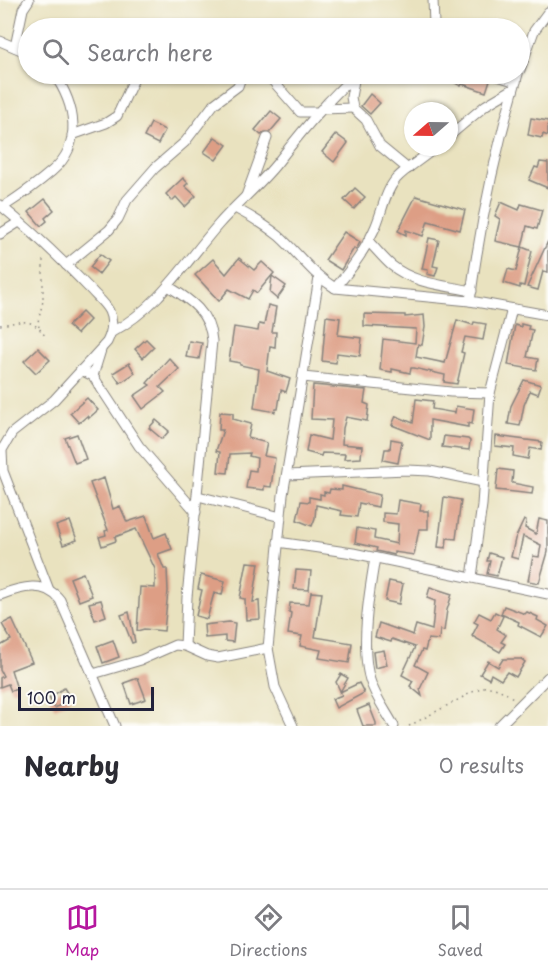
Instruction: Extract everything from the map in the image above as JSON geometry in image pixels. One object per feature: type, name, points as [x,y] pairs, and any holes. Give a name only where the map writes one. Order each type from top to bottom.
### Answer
[{"type":"street","points":[[21,18],[23,9],[29,0]]},
{"type":"street","points":[[433,0],[434,18]]},
{"type":"street","points":[[530,42],[534,31],[548,12]]},
{"type":"street","points":[[15,47],[18,33]]},
{"type":"street","points":[[0,41],[18,48]]},
{"type":"street","points":[[61,84],[72,109],[72,135],[67,150],[52,171],[2,206],[66,264],[104,303],[109,312],[112,332]]},
{"type":"street","points":[[72,135],[106,123],[117,116],[132,84]]},
{"type":"street","points":[[66,264],[109,230],[118,219],[127,200],[154,168],[184,142],[214,104],[239,84]]},
{"type":"street","points":[[276,84],[300,112],[352,108]]},
{"type":"street","points":[[115,726],[60,600],[49,590],[3,471],[1,450],[12,433],[54,400],[101,349],[112,332],[147,309],[235,207],[268,174],[302,129],[344,84]]},
{"type":"street","points":[[354,84],[351,97],[352,108],[366,120],[380,146],[408,169]]},
{"type":"street","points":[[458,128],[511,84]]},
{"type":"street","points":[[470,301],[476,257],[498,146],[516,84]]},
{"type":"street","points":[[246,196],[267,138]]},
{"type":"street","points":[[335,288],[352,268],[368,241],[388,191],[396,179],[425,156]]},
{"type":"street","points":[[235,207],[281,238],[319,278],[335,288],[470,301],[548,314]]},
{"type":"street","points":[[0,234],[19,222]]},
{"type":"street","points":[[368,241],[391,265],[410,276],[433,284],[471,291]]},
{"type":"street","points":[[293,726],[276,687],[268,648],[280,518],[319,278]]},
{"type":"street","points":[[168,286],[199,308],[212,330],[185,646]]},
{"type":"street","points":[[472,578],[490,393],[512,309]]},
{"type":"street","points":[[93,376],[101,349]]},
{"type":"street","points":[[81,370],[93,376],[139,446],[195,512]]},
{"type":"street","points":[[303,377],[451,392],[490,393]]},
{"type":"street","points":[[286,475],[407,470],[430,471],[483,482]]},
{"type":"street","points":[[198,496],[280,518]]},
{"type":"street","points":[[278,542],[344,551],[548,594]]},
{"type":"street","points":[[375,558],[366,626],[369,678],[394,726]]},
{"type":"street","points":[[0,595],[30,586],[49,590]]},
{"type":"street","points":[[93,674],[141,660],[175,645],[185,646],[207,656],[218,658],[268,648]]},
{"type":"street","points":[[499,726],[548,677]]},
{"type":"path","points":[[43,244],[42,301],[38,322],[45,336]]},
{"type":"path","points":[[0,325],[29,322],[39,327]]},
{"type":"path","points":[[409,726],[482,687],[500,689],[521,704]]},
{"type":"building","points":[[462,84],[489,84],[486,92]]},
{"type":"building","points":[[370,94],[380,103],[370,114],[361,106]]},
{"type":"building","points":[[271,111],[281,119],[270,132],[261,135],[255,130]]},
{"type":"building","points":[[531,118],[548,121],[548,136],[543,134],[542,138],[528,135]]},
{"type":"building","points":[[151,123],[165,130],[158,144],[144,137]]},
{"type":"building","points":[[336,134],[348,143],[334,162],[322,152]]},
{"type":"building","points":[[215,137],[227,145],[216,160],[204,152]]},
{"type":"building","points":[[540,162],[548,163],[548,188],[529,180]]},
{"type":"building","points":[[183,178],[188,183],[185,186],[196,196],[185,207],[176,197],[172,201],[166,194]]},
{"type":"building","points":[[355,188],[365,197],[354,209],[344,200]]},
{"type":"building","points":[[416,196],[465,210],[460,230],[428,221],[423,236],[406,230],[406,235],[398,231]]},
{"type":"building","points":[[45,199],[54,210],[45,218],[47,221],[41,226],[29,212]]},
{"type":"building","points":[[501,202],[519,210],[521,204],[542,210],[537,229],[527,226],[522,247],[495,241],[500,219],[495,216]]},
{"type":"building","points":[[344,232],[360,242],[341,270],[325,260]]},
{"type":"building","points":[[429,238],[439,240],[433,266],[438,267],[435,276],[427,274],[428,270],[422,269]]},
{"type":"building","points":[[548,241],[548,272],[543,271],[538,290],[527,287]]},
{"type":"building","points":[[522,247],[532,251],[524,286],[520,285],[520,288],[504,283],[508,269],[516,271]]},
{"type":"building","points":[[100,254],[109,261],[99,274],[90,267]]},
{"type":"building","points":[[239,258],[254,270],[262,262],[274,273],[257,293],[253,290],[248,299],[229,289],[219,301],[195,275],[213,259],[226,274]]},
{"type":"building","points":[[272,276],[286,286],[277,299],[270,293]]},
{"type":"building","points":[[268,305],[276,307],[272,332],[276,332],[275,347],[270,346],[267,371],[290,379],[286,392],[281,390],[278,409],[275,412],[254,408],[259,369],[229,361],[234,327],[258,331],[259,324],[264,325]]},
{"type":"building","points":[[82,312],[90,320],[77,334],[68,326]]},
{"type":"building","points":[[364,314],[405,315],[405,317],[424,315],[422,345],[418,344],[416,357],[445,363],[457,320],[473,325],[474,322],[486,324],[483,340],[465,337],[457,384],[444,382],[445,375],[414,368],[411,368],[410,373],[392,369],[392,372],[380,370],[383,339],[415,343],[416,329],[364,326]]},
{"type":"building","points":[[326,316],[340,318],[338,335],[362,338],[360,356],[337,353],[336,363],[322,361]]},
{"type":"building","points":[[521,324],[533,330],[527,357],[538,359],[536,370],[508,365],[515,325],[521,327]]},
{"type":"building","points":[[146,339],[154,347],[143,358],[135,349]]},
{"type":"building","points":[[189,341],[202,343],[199,359],[186,357]]},
{"type":"building","points":[[38,348],[50,360],[36,373],[24,361]]},
{"type":"building","points":[[169,358],[179,369],[160,387],[165,392],[143,409],[134,396],[150,385],[147,383]]},
{"type":"building","points":[[129,363],[135,373],[120,383],[113,373]]},
{"type":"building","points":[[524,380],[541,385],[538,394],[530,391],[524,405],[520,426],[508,424],[511,406]]},
{"type":"building","points":[[313,385],[366,390],[364,403],[369,405],[367,421],[346,417],[343,428],[342,444],[362,446],[361,458],[344,459],[345,454],[322,453],[321,456],[306,452],[309,435],[330,440],[332,420],[311,419]]},
{"type":"building","points":[[87,398],[98,410],[79,423],[70,413]]},
{"type":"building","points":[[416,399],[433,401],[432,409],[455,413],[456,406],[474,409],[472,424],[468,423],[468,427],[430,420],[430,440],[392,425],[396,416],[413,423]]},
{"type":"building","points":[[220,412],[233,413],[233,419],[251,424],[248,438],[267,443],[264,456],[275,458],[271,487],[264,486],[264,490],[246,488],[249,470],[256,471],[257,458],[249,456],[250,453],[230,454],[228,473],[218,472],[220,452],[216,451],[223,430],[219,430]]},
{"type":"building","points":[[156,420],[169,431],[162,439],[149,428]]},
{"type":"building","points":[[77,434],[86,459],[75,463],[65,438]]},
{"type":"building","points":[[444,436],[468,439],[470,441],[469,450],[442,447]]},
{"type":"building","points":[[496,436],[542,442],[541,450],[530,448],[528,459],[513,456],[514,448],[495,446]]},
{"type":"building","points":[[391,439],[402,441],[398,463],[383,460],[385,449],[390,449]]},
{"type":"building","points":[[498,469],[513,471],[512,483],[533,487],[532,494],[496,490]]},
{"type":"building","points":[[104,478],[113,509],[120,506],[127,522],[146,516],[154,538],[166,533],[172,549],[158,554],[164,569],[167,569],[168,591],[164,631],[144,629],[137,631],[140,587],[155,588],[155,569],[136,529],[115,537],[116,541],[102,546],[99,537],[106,535],[105,531],[108,530],[90,483]]},
{"type":"building","points":[[342,486],[380,495],[378,507],[359,503],[357,517],[341,515],[342,511],[316,505],[312,526],[297,520],[301,501],[309,502],[309,497],[320,499],[320,494],[329,493],[330,489],[342,490]]},
{"type":"building","points":[[444,497],[461,500],[456,539],[447,538],[446,548],[438,547]]},
{"type":"building","points":[[398,500],[421,504],[420,511],[428,511],[428,529],[419,529],[414,555],[394,552],[394,555],[355,543],[357,528],[375,531],[374,539],[397,544],[398,524],[383,522],[383,513],[396,514]]},
{"type":"building","points":[[539,519],[548,521],[548,552],[539,583],[528,581],[533,556],[539,557],[541,545],[523,536],[518,559],[511,557],[515,539],[524,520],[526,521],[525,528],[536,534]]},
{"type":"building","points":[[70,521],[77,540],[63,545],[56,526]]},
{"type":"building","points":[[489,553],[502,557],[497,576],[487,574]]},
{"type":"building","points":[[247,562],[259,563],[253,602],[259,601],[260,619],[246,620],[245,599],[240,598]]},
{"type":"building","points":[[296,570],[311,571],[309,590],[294,589]]},
{"type":"building","points":[[83,573],[92,596],[79,601],[70,578]]},
{"type":"building","points":[[201,575],[225,581],[222,595],[214,593],[207,619],[196,616],[202,590],[198,589]]},
{"type":"building","points":[[389,581],[403,584],[399,604],[385,601]]},
{"type":"building","points":[[430,587],[452,594],[444,631],[440,630],[439,640],[428,639],[425,651],[422,650],[415,665],[428,672],[420,689],[422,696],[410,686],[413,681],[402,675],[415,647],[392,639],[391,642],[375,637],[379,623],[413,635],[416,625],[432,630],[435,601],[427,598]]},
{"type":"building","points":[[311,592],[322,593],[315,637],[352,643],[349,663],[319,658],[321,650],[300,646],[302,636],[288,634],[290,603],[309,604]]},
{"type":"building","points":[[101,600],[106,616],[95,620],[89,603]]},
{"type":"building","points":[[504,606],[538,617],[537,620],[548,626],[541,637],[518,625],[519,622],[501,614]]},
{"type":"building","points":[[129,612],[135,642],[132,643],[121,615]]},
{"type":"building","points":[[495,612],[503,616],[497,629],[506,635],[501,642],[505,644],[500,652],[472,636],[478,624],[474,622],[479,613],[491,619]]},
{"type":"building","points":[[12,619],[32,662],[11,670],[17,689],[11,691],[8,684],[0,687],[0,678],[3,676],[0,670],[0,646],[11,640],[2,624]]},
{"type":"building","points":[[235,623],[233,642],[225,641],[225,636],[205,638],[204,625]]},
{"type":"building","points":[[113,640],[119,657],[103,663],[97,646]]},
{"type":"building","points":[[384,650],[387,665],[375,668],[373,652]]},
{"type":"building","points":[[503,659],[521,659],[525,662],[516,677],[507,672],[501,680],[491,674],[489,679],[480,674],[488,661],[498,667]]},
{"type":"building","points":[[341,674],[348,678],[340,691],[336,682]]},
{"type":"building","points":[[138,678],[146,699],[131,704],[124,683]]},
{"type":"building","points":[[359,683],[364,693],[336,708],[332,699],[342,695],[341,692]]},
{"type":"building","points":[[64,688],[71,699],[55,708],[49,698]]},
{"type":"building","points":[[369,705],[376,726],[363,726],[357,710]]}]
